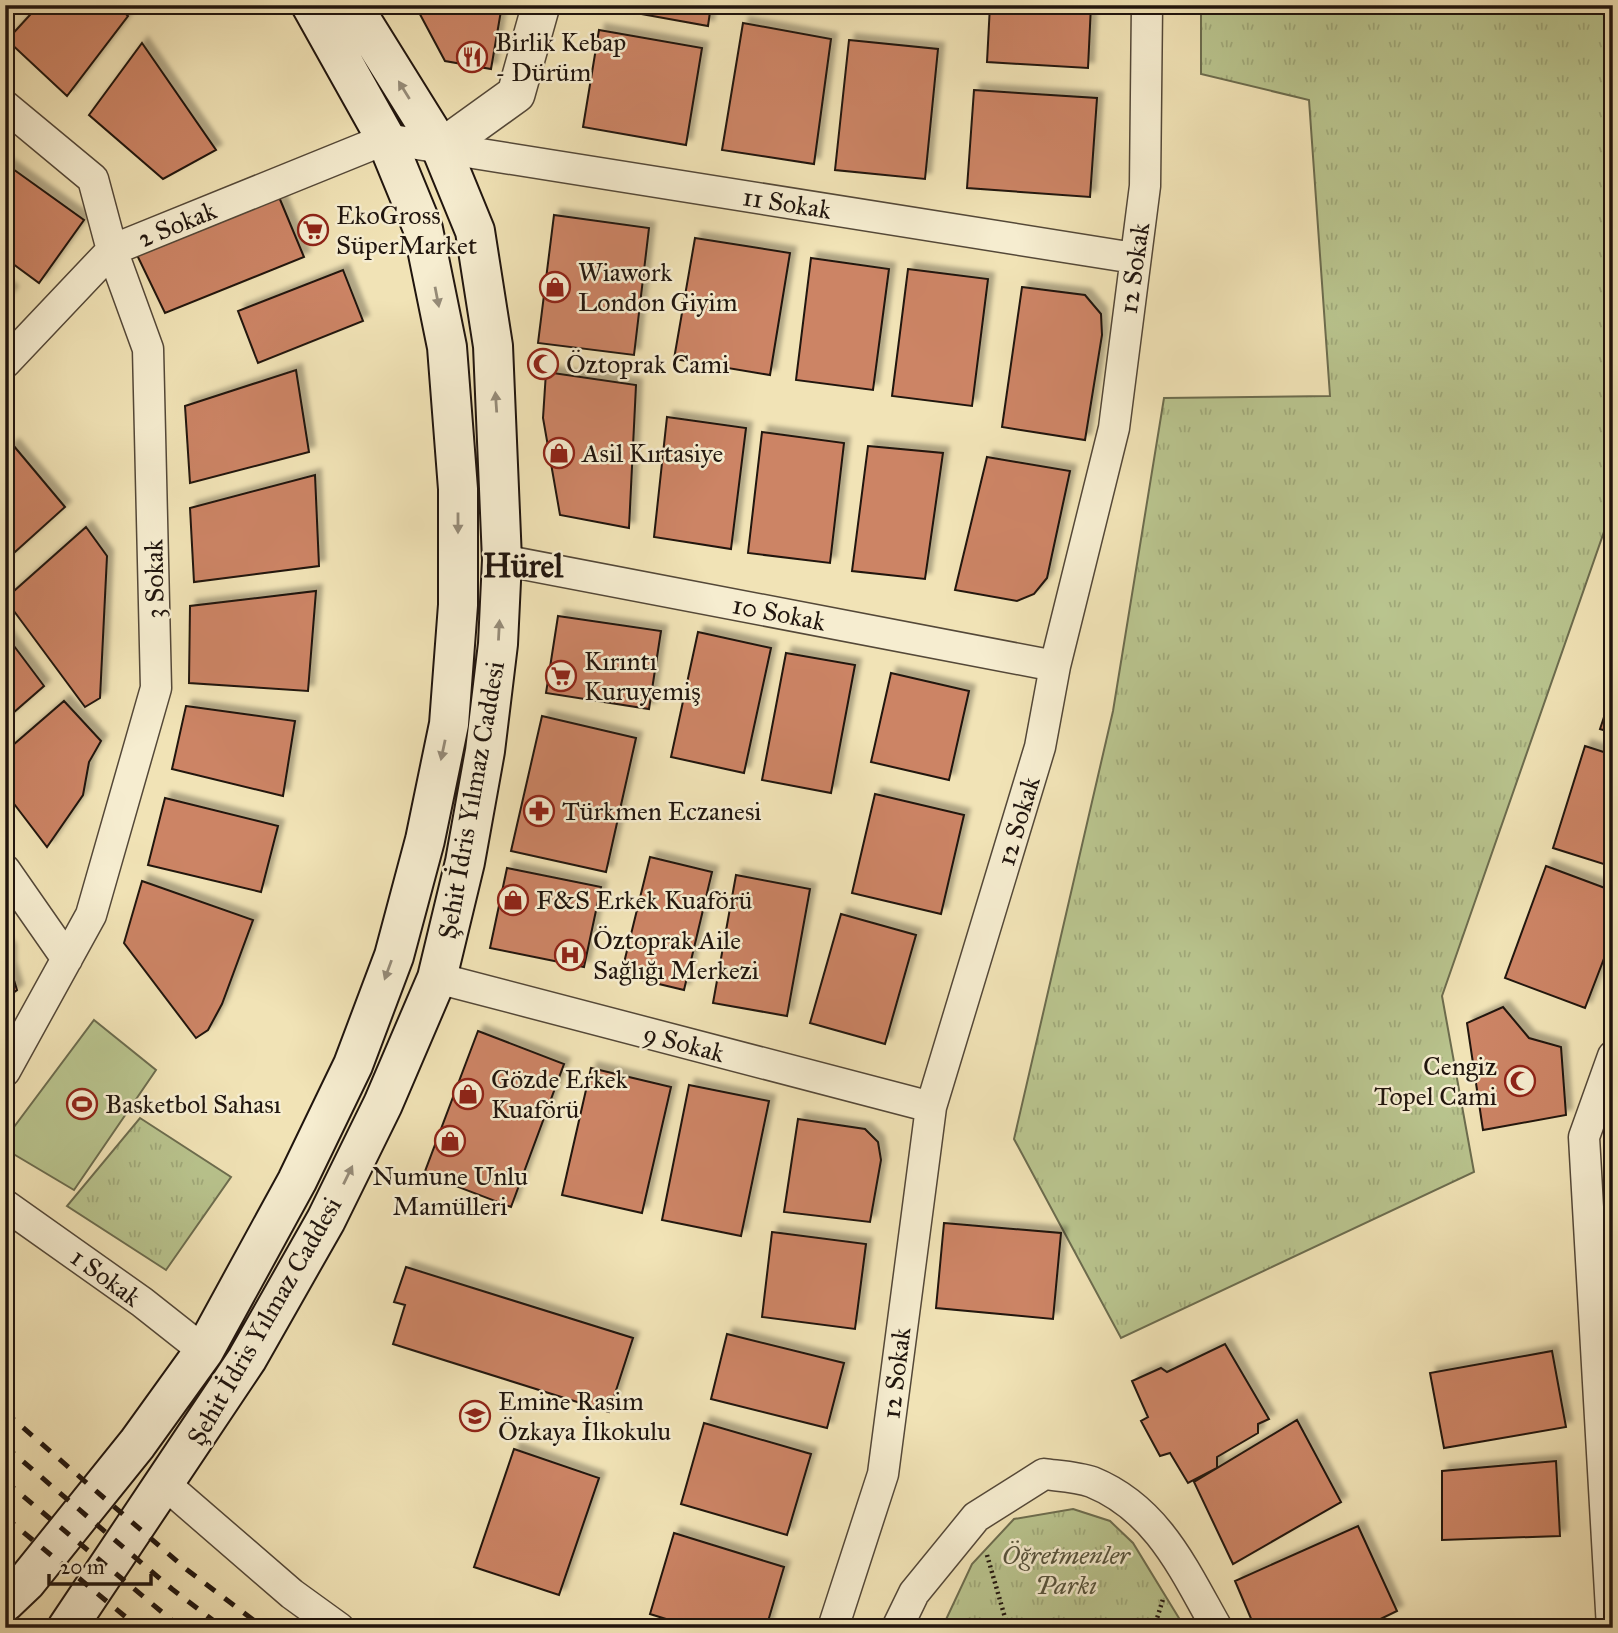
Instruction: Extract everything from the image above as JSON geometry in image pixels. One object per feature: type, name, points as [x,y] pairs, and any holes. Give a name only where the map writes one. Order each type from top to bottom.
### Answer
[{"type":"main road","name":"Şehit İdris Yılmaz Caddesi","points":[[5,1602],[26,1582],[128,1455],[204,1351],[298,1181],[353,1065],[394,956],[425,840],[449,724],[458,605],[458,489],[447,347],[423,229],[386,139],[311,5]]},
{"type":"main road","name":"Şehit İdris Yılmaz Caddesi","points":[[67,1628],[166,1485],[247,1359],[326,1220],[383,1104],[437,978],[465,862],[485,751],[498,644],[502,560],[493,346],[475,231],[441,148],[352,5]]},
{"type":"street","points":[[441,148],[516,94],[541,5]]},
{"type":"street","name":"12 Sokak","points":[[833,1628],[883,1474],[931,1107],[1040,747],[1055,666],[1114,428],[1145,186],[1147,5]]},
{"type":"street","name":"3 Sokak","points":[[5,106],[93,179],[112,250],[148,349],[156,688],[91,915],[5,1071]]},
{"type":"street","name":"11 Sokak","points":[[386,139],[1134,258]]},
{"type":"street","name":"2 Sokak","points":[[5,363],[112,250],[386,139]]},
{"type":"street","name":"10 Sokak","points":[[502,560],[1055,666]]},
{"type":"street","points":[[5,870],[67,959]]},
{"type":"street","name":"9 Sokak","points":[[437,978],[931,1107]]},
{"type":"street","points":[[1612,1628],[1584,1137],[1613,1056]]},
{"type":"street","name":"1 Sokak","points":[[5,1205],[142,1302],[204,1351]]},
{"type":"street","points":[[897,1628],[914,1593],[976,1517],[1044,1474],[1091,1482],[1136,1506],[1168,1541],[1217,1628]]},
{"type":"street","points":[[166,1485],[292,1594],[339,1628]]},
{"type":"path","points":[[976,1517],[1008,1628]]},
{"type":"green space","points":[[1201,5],[1595,5],[1613,25],[1613,506],[1442,996],[1474,1172],[1121,1338],[1014,1139],[1113,711],[1164,398],[1330,396],[1309,100],[1201,74]]},
{"type":"green space","name":"Basketbol Sahası","points":[[94,1020],[156,1070],[74,1190],[5,1149],[5,1139]]},
{"type":"green space","points":[[140,1118],[231,1177],[166,1270],[67,1206]]},
{"type":"green space","name":"Öğretmenler Parkı","points":[[1073,1509],[1110,1521],[1133,1543],[1185,1628],[942,1628],[972,1564],[1014,1519]]},
{"type":"building","points":[[39,5],[117,5],[128,16],[67,96],[7,40]]},
{"type":"building","points":[[415,5],[502,5],[491,69],[445,61]]},
{"type":"building","points":[[609,5],[711,5],[708,26],[608,8]]},
{"type":"building","points":[[990,5],[1091,5],[1088,68],[987,62]]},
{"type":"building","points":[[743,23],[831,39],[814,164],[722,150]]},
{"type":"building","points":[[599,30],[702,48],[686,145],[583,127]]},
{"type":"building","points":[[849,40],[938,49],[925,179],[835,170]]},
{"type":"building","points":[[142,43],[216,150],[163,179],[89,115]]},
{"type":"building","points":[[974,90],[1097,98],[1090,197],[967,188]]},
{"type":"building","points":[[6,164],[84,220],[39,283],[5,258]]},
{"type":"building","points":[[279,197],[304,257],[165,313],[137,255]]},
{"type":"building","points":[[554,215],[649,228],[634,355],[538,343]]},
{"type":"building","points":[[695,238],[790,253],[770,375],[674,359]]},
{"type":"building","points":[[811,258],[889,269],[873,390],[796,380]]},
{"type":"building","points":[[908,269],[988,279],[972,406],[892,396]]},
{"type":"building","points":[[343,270],[363,321],[258,363],[238,311]]},
{"type":"building","points":[[5,286],[12,292],[5,301]]},
{"type":"building","points":[[1022,287],[1085,295],[1101,314],[1102,335],[1085,440],[1002,427]]},
{"type":"building","points":[[296,370],[309,452],[190,483],[185,406]]},
{"type":"building","points":[[546,372],[636,385],[629,528],[560,515],[543,418]]},
{"type":"building","points":[[667,417],[746,428],[731,549],[654,537]]},
{"type":"building","points":[[762,432],[844,443],[830,563],[748,553]]},
{"type":"building","points":[[13,445],[65,507],[5,561],[5,452]]},
{"type":"building","points":[[868,446],[943,453],[925,579],[852,571]]},
{"type":"building","points":[[987,457],[1070,471],[1047,578],[1034,594],[1017,601],[955,590]]},
{"type":"building","points":[[315,475],[319,566],[194,582],[190,508]]},
{"type":"building","points":[[86,527],[107,556],[100,698],[85,707],[5,599]]},
{"type":"building","points":[[316,591],[308,691],[189,683],[190,606]]},
{"type":"building","points":[[558,616],[661,631],[649,709],[546,693]]},
{"type":"building","points":[[698,632],[771,648],[744,773],[671,757]]},
{"type":"building","points":[[5,634],[44,686],[5,720]]},
{"type":"building","points":[[786,653],[855,665],[831,793],[762,780]]},
{"type":"building","points":[[891,673],[969,691],[949,780],[871,762]]},
{"type":"building","points":[[1613,690],[1613,733],[1600,729]]},
{"type":"building","points":[[64,701],[101,741],[89,762],[83,795],[47,847],[5,792],[5,752]]},
{"type":"building","points":[[186,706],[295,721],[283,796],[172,769]]},
{"type":"building","points":[[542,716],[636,738],[606,872],[511,851]]},
{"type":"building","points":[[1585,746],[1613,755],[1613,867],[1553,848]]},
{"type":"building","points":[[875,794],[964,815],[941,914],[852,893]]},
{"type":"building","points":[[165,798],[278,826],[261,892],[148,865]]},
{"type":"building","points":[[650,857],[712,872],[684,990],[621,975]]},
{"type":"building","points":[[1546,866],[1613,891],[1613,935],[1585,1008],[1505,978]]},
{"type":"building","points":[[507,868],[601,887],[584,967],[490,948]]},
{"type":"building","points":[[736,875],[810,889],[787,1016],[713,1003]]},
{"type":"building","points":[[142,881],[253,920],[222,1004],[208,1030],[196,1038],[124,943]]},
{"type":"building","points":[[841,914],[916,935],[885,1044],[810,1023]]},
{"type":"building","points":[[5,944],[10,950],[10,967],[17,990],[5,999]]},
{"type":"building","name":"Cengiz Topel Cami","points":[[1503,1007],[1529,1038],[1561,1047],[1566,1115],[1483,1130],[1467,1023]]},
{"type":"building","points":[[478,1031],[564,1064],[511,1207],[424,1174]]},
{"type":"building","points":[[591,1068],[671,1087],[642,1213],[562,1195]]},
{"type":"building","points":[[689,1085],[769,1101],[741,1236],[662,1220]]},
{"type":"building","points":[[798,1119],[865,1129],[878,1142],[881,1160],[870,1222],[784,1212]]},
{"type":"building","points":[[944,1223],[1061,1233],[1053,1319],[936,1308]]},
{"type":"building","points":[[772,1232],[866,1244],[855,1329],[762,1317]]},
{"type":"building","name":"Emine Rasim Özkaya İlkokulu","points":[[406,1267],[633,1338],[609,1412],[393,1344],[405,1305],[394,1302]]},
{"type":"building","points":[[727,1334],[844,1363],[827,1428],[711,1399]]},
{"type":"building","points":[[1225,1344],[1269,1419],[1258,1424],[1258,1433],[1217,1457],[1217,1468],[1188,1483],[1170,1453],[1160,1456],[1141,1421],[1148,1417],[1132,1381],[1161,1368],[1167,1372]]},
{"type":"building","points":[[1552,1351],[1566,1427],[1444,1448],[1430,1373]]},
{"type":"building","points":[[1297,1420],[1341,1502],[1233,1564],[1194,1482]]},
{"type":"building","points":[[704,1423],[811,1454],[787,1535],[681,1504]]},
{"type":"building","name":"Emine Rasim Özkaya İlkokulu","points":[[514,1449],[599,1478],[559,1595],[474,1567]]},
{"type":"building","points":[[1556,1461],[1560,1536],[1442,1540],[1442,1471]]},
{"type":"building","points":[[1358,1526],[1397,1611],[1362,1628],[1255,1628],[1235,1581]]},
{"type":"building","points":[[674,1533],[784,1567],[766,1628],[695,1628],[650,1614]]},
{"type":"railway","points":[[5,1412],[186,1569],[264,1628]]},
{"type":"railway","points":[[5,1446],[172,1589],[223,1628]]},
{"type":"railway","points":[[5,1481],[181,1628]]},
{"type":"railway","points":[[5,1517],[139,1628]]},
{"type":"place","name":"Birlik Kebap - Dürüm","points":[[472,57]]},
{"type":"place","name":"EkoGross SüperMarket","points":[[313,230]]},
{"type":"place","name":"Wiawork London Giyim","points":[[555,287]]},
{"type":"place","name":"Öztoprak Cami","points":[[543,364]]},
{"type":"place","name":"Asil Kırtasiye","points":[[559,453]]},
{"type":"place","name":"Kırıntı Kuruyemiş","points":[[561,676]]},
{"type":"place","name":"Türkmen Eczanesi","points":[[539,811]]},
{"type":"place","name":"F&S Erkek Kuaförü","points":[[513,900]]},
{"type":"place","name":"Öztoprak Aile Sağlığı Merkezi","points":[[570,955]]},
{"type":"place","name":"Cengiz Topel Cami","points":[[1520,1081]]},
{"type":"place","name":"Gözde Erkek Kuaförü","points":[[468,1094]]},
{"type":"place","name":"Basketbol Sahası","points":[[82,1104]]},
{"type":"place","name":"Numune Unlu Mamülleri","points":[[450,1141]]},
{"type":"place","name":"Emine Rasim Özkaya İlkokulu","points":[[475,1416]]},
{"type":"district","name":"Hürel","points":[[523,565]]}]
